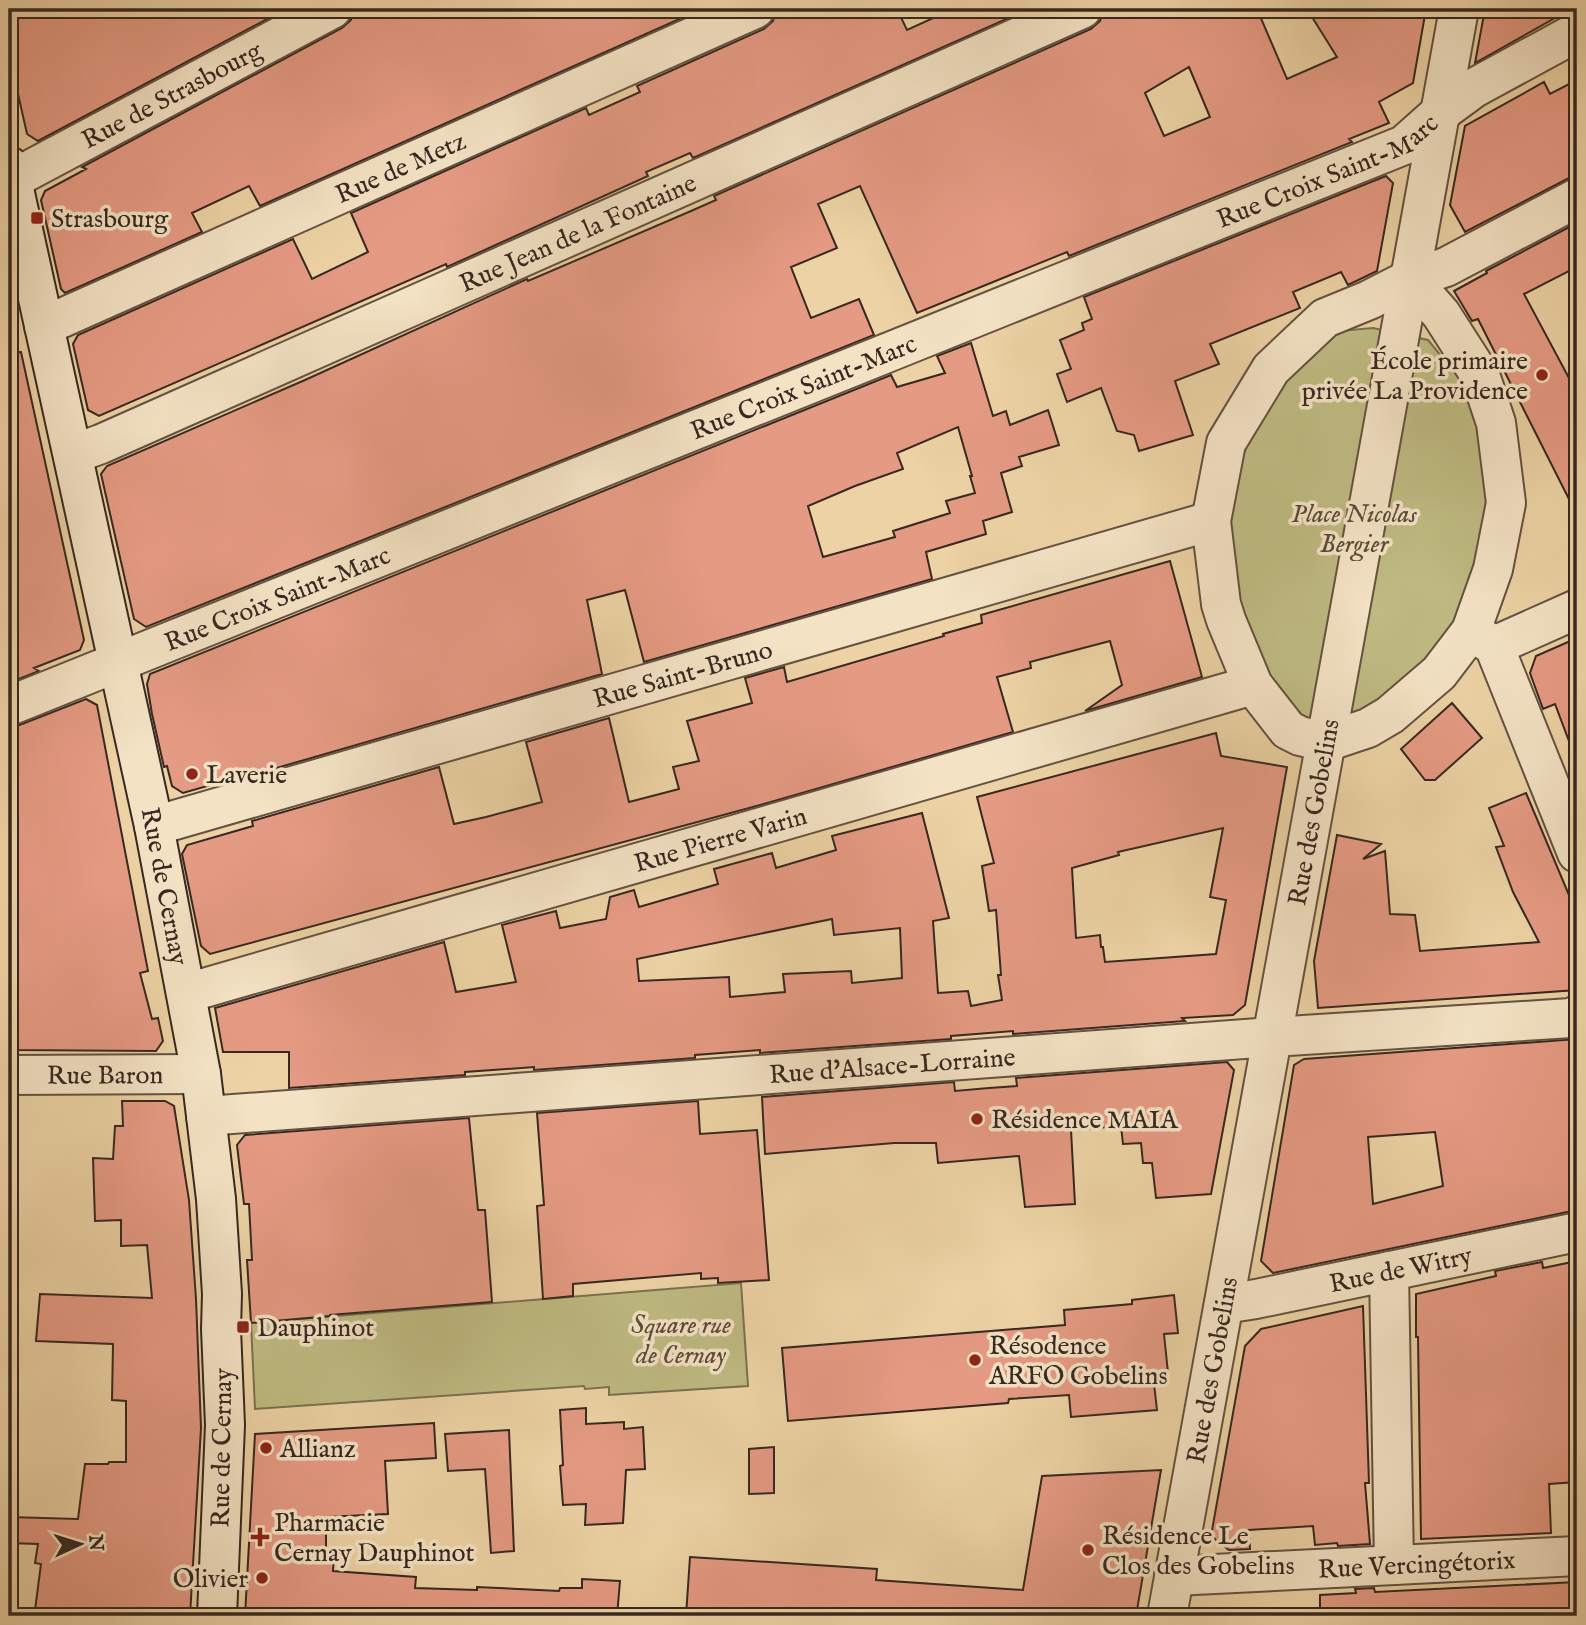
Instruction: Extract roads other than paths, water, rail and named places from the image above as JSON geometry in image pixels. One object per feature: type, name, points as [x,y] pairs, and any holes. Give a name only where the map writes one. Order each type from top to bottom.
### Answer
[{"type":"street","name":"Rue de Strasbourg","points":[[10,175],[332,9]]},
{"type":"street","name":"Rue de Metz","points":[[44,326],[755,9]]},
{"type":"street","name":"Rue Jean de la Fontaine","points":[[73,454],[113,439],[1082,9]]},
{"type":"street","name":"Rue des Gobelins","points":[[1167,1616],[1459,9]]},
{"type":"street","name":"Rue Croix Saint-Marc","points":[[9,706],[1404,145],[1440,113],[1474,89],[1577,32]]},
{"type":"street","name":"Rue de Cernay","points":[[10,175],[154,825],[201,1074],[217,1213],[222,1294],[225,1425],[217,1616]]},
{"type":"street","points":[[1577,198],[1446,267],[1410,279],[1325,318],[1270,369],[1226,443],[1211,521],[1226,620],[1253,685],[1287,730],[1300,736],[1326,742],[1368,728],[1390,715],[1482,639],[1577,610]]},
{"type":"street","points":[[1410,279],[1441,314],[1480,375],[1496,423],[1506,503],[1482,639],[1577,853]]},
{"type":"street","name":"Rue Saint-Bruno","points":[[154,825],[1211,521]]},
{"type":"street","name":"Rue Pierre Varin","points":[[187,993],[1253,685]]},
{"type":"street","name":"Rue d'Alsace-Lorraine","points":[[206,1116],[1272,1037],[1571,1018],[1577,1015]]},
{"type":"street","name":"Rue Baron","points":[[9,1075],[201,1074]]},
{"type":"street","name":"Rue de Witry","points":[[1224,1304],[1577,1232]]},
{"type":"street","points":[[1389,1271],[1394,1565]]},
{"type":"street","name":"Rue Vercingétorix","points":[[1174,1576],[1577,1556]]},
{"type":"place","name":"Strasbourg","points":[[37,218]]},
{"type":"place","name":"École primaire privée La Providence","points":[[1542,375]]},
{"type":"place","name":"Laverie","points":[[192,774]]},
{"type":"place","name":"Résidence MAIA","points":[[977,1119]]},
{"type":"place","name":"Dauphinot","points":[[243,1327]]},
{"type":"place","name":"Résodence ARFO Gobelins","points":[[975,1360]]},
{"type":"place","name":"Allianz","points":[[266,1448]]},
{"type":"place","name":"Pharmacie Cernay Dauphinot","points":[[260,1537]]},
{"type":"place","name":"Résidence Le Clos des Gobelins","points":[[1088,1550]]},
{"type":"place","name":"Olivier","points":[[262,1578]]},
{"type":"park label","name":"Place Nicolas Bergier","points":[[1354,528]]},
{"type":"park label","name":"Square rue de Cernay","points":[[681,1339]]}]
